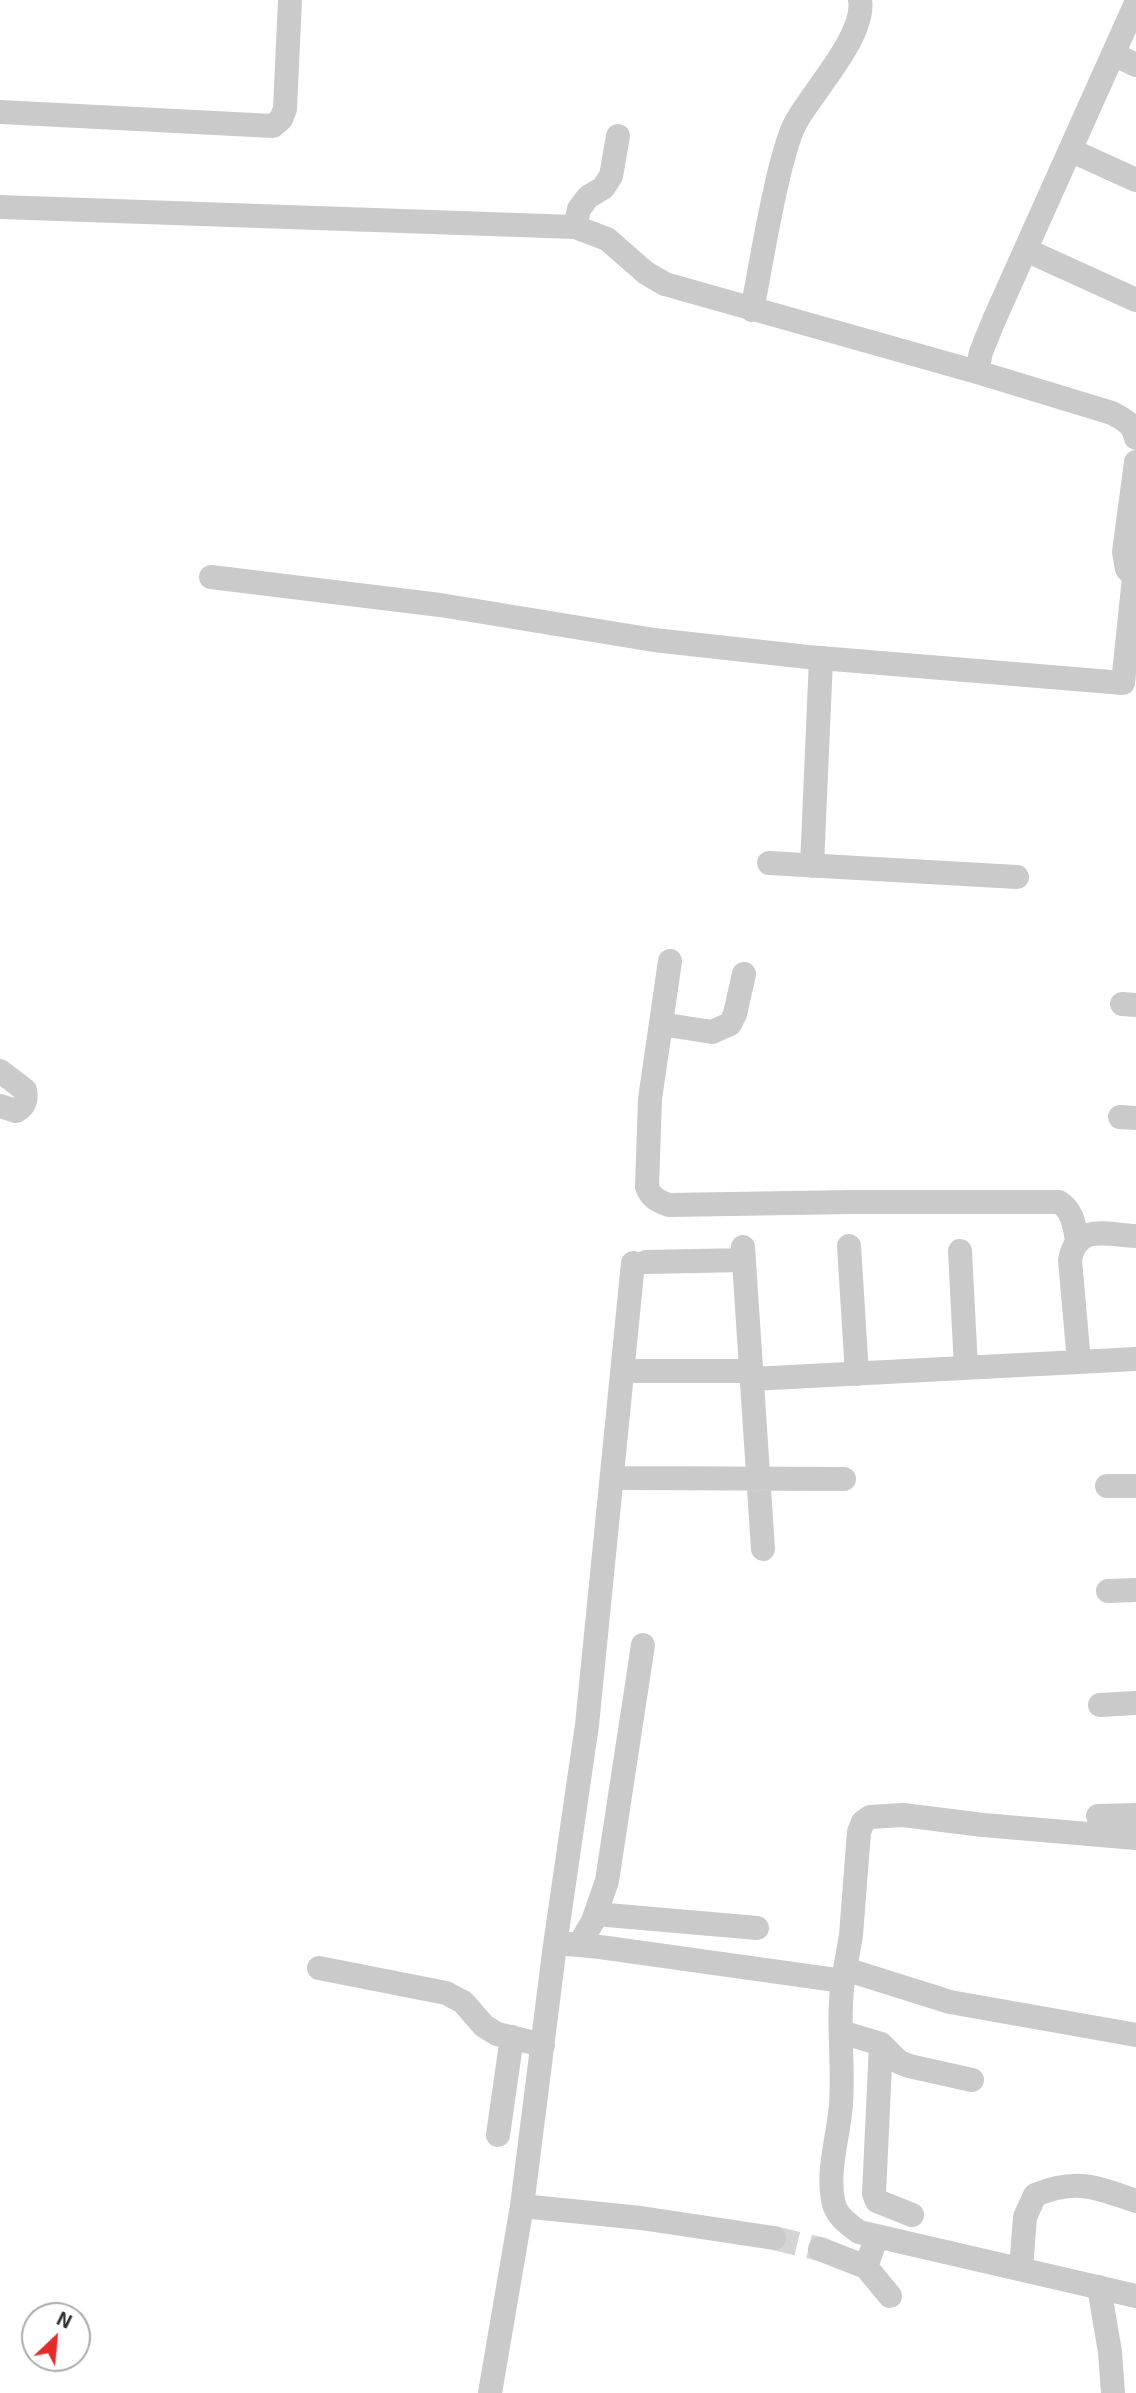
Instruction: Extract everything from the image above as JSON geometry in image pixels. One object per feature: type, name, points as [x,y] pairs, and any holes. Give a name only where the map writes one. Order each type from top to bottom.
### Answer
[{"type":"street","points":[[0,113],[273,126],[281,119],[285,109],[290,0]]},
{"type":"street","points":[[752,310],[775,190],[794,126],[850,38],[861,7],[860,0]]},
{"type":"street","points":[[977,372],[986,339],[1136,3]]},
{"type":"street","points":[[1113,54],[1136,65]]},
{"type":"street","points":[[575,227],[579,209],[588,197],[603,188],[611,176],[618,136]]},
{"type":"street","points":[[1070,150],[1136,180]]},
{"type":"street","points":[[0,207],[575,227],[607,239],[646,273],[665,284],[1112,413],[1132,426],[1136,438]]},
{"type":"street","points":[[1026,250],[1136,300]]},
{"type":"street","points":[[211,577],[440,606],[654,639],[821,659],[1129,686],[1135,579],[1128,569],[1124,552],[1136,462]]},
{"type":"street","points":[[812,866],[821,659]]},
{"type":"street","points":[[769,863],[1017,877]]},
{"type":"street","points":[[670,961],[650,1100],[649,1194],[669,1205],[1059,1202],[1066,1206],[1073,1219],[1077,1240],[1070,1260],[1079,1362]]},
{"type":"street","points":[[661,1024],[712,1032],[730,1024],[735,1014],[744,974]]},
{"type":"street","points":[[0,1070],[25,1090],[26,1099],[22,1108],[16,1111],[0,1106]]},
{"type":"street","points":[[1077,1240],[1085,1235],[1136,1236]]},
{"type":"street","points":[[849,1246],[857,1374]]},
{"type":"street","points":[[960,1251],[966,1368]]},
{"type":"street","points":[[490,2393],[522,2206],[555,1945],[587,1725],[639,1263],[743,1253],[763,1549]]},
{"type":"street","points":[[634,1371],[751,1375],[857,1374],[1136,1359]]},
{"type":"street","points":[[624,1478],[844,1479]]},
{"type":"street","points":[[1107,1486],[1136,1486]]},
{"type":"street","points":[[1108,1591],[1136,1590]]},
{"type":"street","points":[[579,1945],[596,1913],[610,1865],[643,1645]]},
{"type":"street","points":[[1100,1705],[1136,1703]]},
{"type":"street","points":[[1136,1838],[903,1815],[870,1817],[863,1822],[859,1832],[850,1935],[840,2004],[841,2104],[832,2177],[833,2203],[844,2222],[859,2232],[1136,2296]]},
{"type":"street","points":[[1098,1816],[1136,1815]]},
{"type":"street","points":[[596,1913],[757,1928]]},
{"type":"street","points":[[555,1945],[579,1945],[844,1975],[950,2002],[1136,2035]]},
{"type":"street","points":[[319,1968],[446,1993],[463,2002],[484,2026],[497,2034],[543,2045]]},
{"type":"street","points":[[841,2032],[881,2044],[899,2062],[972,2080]]},
{"type":"street","points":[[498,2134],[512,2037]]},
{"type":"street","points":[[881,2044],[874,2194],[877,2201],[912,2215]]},
{"type":"street","points":[[1021,2269],[1025,2217],[1035,2195],[1075,2184],[1095,2187],[1136,2201]]},
{"type":"street","points":[[522,2206],[641,2218],[774,2238]]},
{"type":"street","points":[[866,2267],[877,2236]]},
{"type":"street","points":[[820,2249],[866,2267],[890,2296]]},
{"type":"street","points":[[1098,2287],[1110,2352],[1113,2393]]},
{"type":"tunnel","points":[[774,2238],[820,2249]]}]
